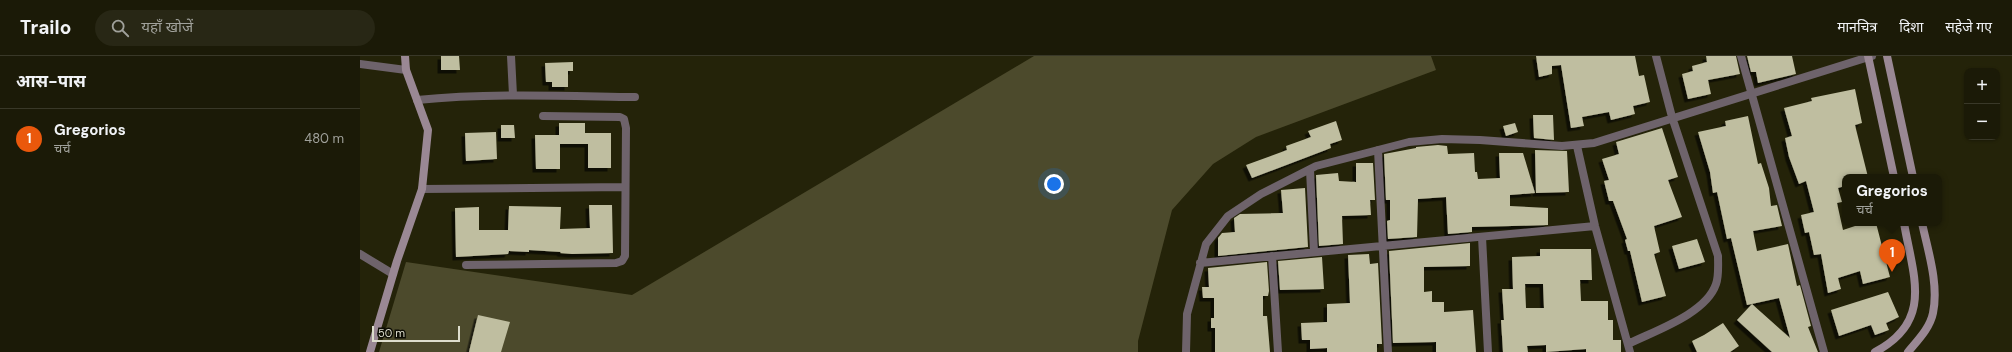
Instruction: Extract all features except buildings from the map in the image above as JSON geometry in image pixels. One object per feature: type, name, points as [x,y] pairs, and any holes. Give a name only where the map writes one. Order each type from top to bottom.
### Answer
[{"type":"street","points":[[370,352],[393,274],[422,189],[428,130],[406,70],[405,56]]},
{"type":"street","points":[[511,56],[513,95]]},
{"type":"street","points":[[1577,146],[1595,226],[1629,348],[1690,314],[1708,299],[1716,285],[1718,256],[1672,117],[1656,56]]},
{"type":"street","points":[[1741,56],[1824,352]]},
{"type":"street","points":[[1186,352],[1187,314],[1200,263],[1206,244],[1228,216],[1262,194],[1316,166],[1409,142],[1442,139],[1577,146],[1594,143],[1672,117],[1869,56],[1893,174]]},
{"type":"street","points":[[1887,56],[1912,174]]},
{"type":"street","points":[[360,64],[406,70]]},
{"type":"street","points":[[418,100],[456,96],[513,95],[635,97]]},
{"type":"street","points":[[466,265],[616,263],[622,261],[626,250],[626,128],[624,119],[620,117],[543,116]]},
{"type":"street","points":[[1378,150],[1388,352]]},
{"type":"street","points":[[1310,170],[1314,252]]},
{"type":"street","points":[[422,189],[625,187]]},
{"type":"street","points":[[1200,263],[1595,226]]},
{"type":"street","points":[[1875,352],[1896,338],[1909,322],[1916,303],[1916,287],[1905,226]]},
{"type":"street","points":[[1908,352],[1924,332],[1933,313],[1934,285],[1923,226]]},
{"type":"street","points":[[1482,237],[1488,352]]},
{"type":"street","points":[[360,254],[393,274]]},
{"type":"street","points":[[1272,256],[1278,352]]},
{"type":"shaded area","points":[[1034,56],[1431,56],[1436,70],[1256,137],[1213,164],[1172,210],[1138,341],[1138,352],[379,352],[406,262],[632,295]]},
{"type":"place","name":"Gregorios","points":[[1892,272]]}]
